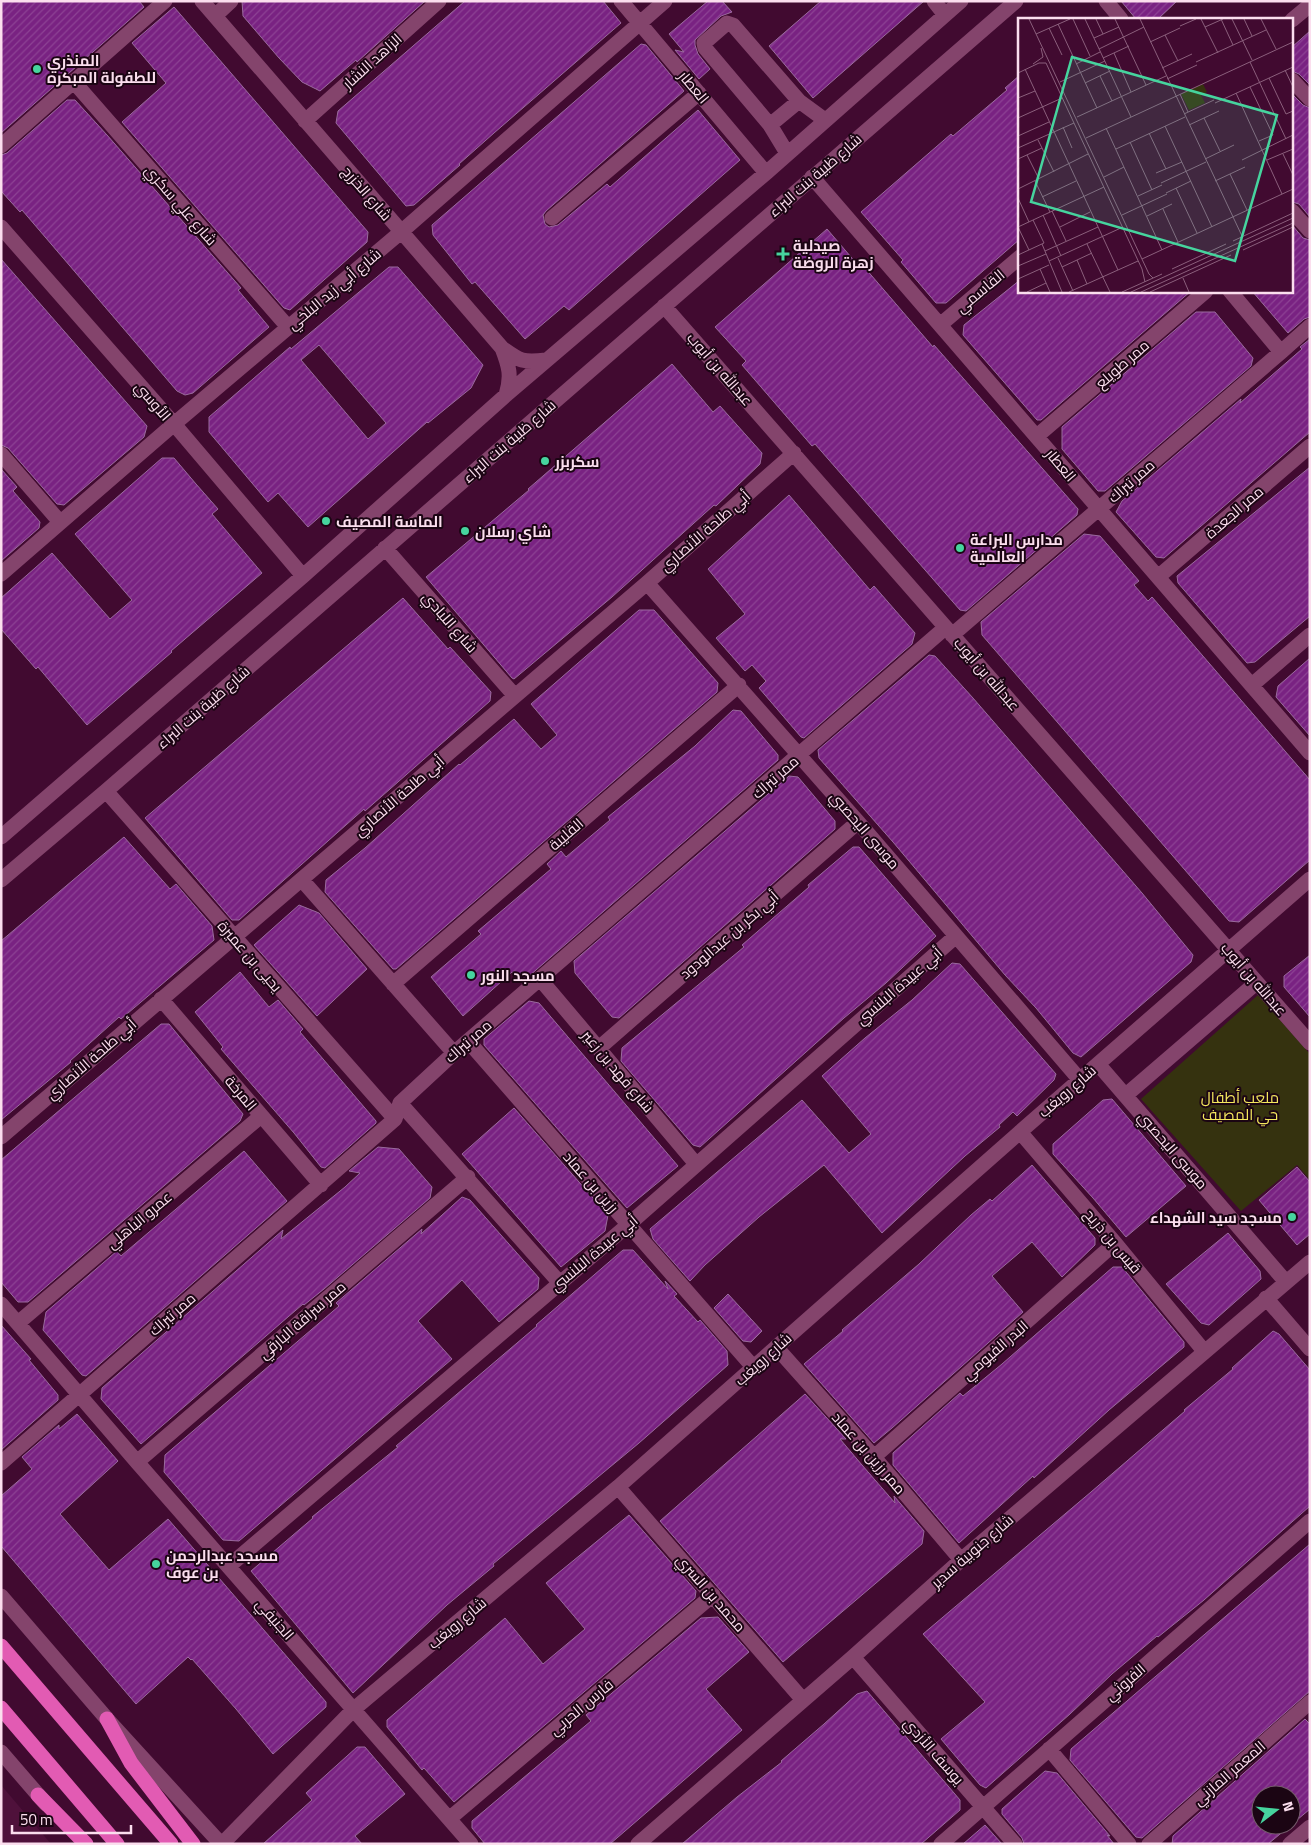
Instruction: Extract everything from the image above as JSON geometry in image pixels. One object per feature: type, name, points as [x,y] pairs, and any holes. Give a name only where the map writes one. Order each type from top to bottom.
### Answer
[{"type":"main road","points":[[1,1646],[171,1844]]},
{"type":"main road","points":[[1,1708],[118,1844]]},
{"type":"main road","points":[[107,1719],[131,1763],[193,1844]]},
{"type":"main road","points":[[38,1795],[86,1844]]},
{"type":"street","points":[[1,146],[165,1]]},
{"type":"street","name":"شارع الخزرج","points":[[202,1],[502,348],[519,359],[528,362],[546,360]]},
{"type":"street","points":[[215,16],[231,1]]},
{"type":"street","name":"الزاهد النشار","points":[[305,121],[439,1]]},
{"type":"street","name":"العطار","points":[[621,1],[766,173]]},
{"type":"street","name":"شارع أبي زيد البلخي","points":[[1,574],[174,424],[401,232],[665,1]]},
{"type":"street","points":[[934,1],[945,14]]},
{"type":"street","points":[[4,829],[303,576],[506,395],[766,173],[960,1]]},
{"type":"street","name":"شارع ظبية بنت البراء","points":[[1,880],[1016,1]]},
{"type":"street","points":[[1106,1],[1121,18]]},
{"type":"street","points":[[1294,18],[1310,5]]},
{"type":"street","points":[[787,153],[770,125],[705,48],[704,43],[721,28],[727,23],[733,25],[799,101],[825,120]]},
{"type":"street","name":"شارع علي سكري","points":[[74,82],[288,327]]},
{"type":"street","points":[[1294,82],[1310,99]]},
{"type":"street","points":[[552,218],[699,93]]},
{"type":"street","points":[[770,125],[799,101]]},
{"type":"street","name":"العطار","points":[[812,177],[1310,753]]},
{"type":"street","points":[[1294,213],[1310,231]]},
{"type":"street","name":"الأوسي","points":[[1,227],[174,424],[303,576]]},
{"type":"street","name":"القاسمي","points":[[940,325],[1018,259]]},
{"type":"street","name":"ممر طويلع","points":[[1037,436],[1205,292]]},
{"type":"street","points":[[1231,292],[1282,352]]},
{"type":"street","name":"عبدالله بن أيوب","points":[[664,306],[1310,1043]]},
{"type":"street","name":"ممر تبراك","points":[[400,1102],[454,1053],[799,756],[1098,509],[1310,326]]},
{"type":"street","points":[[502,348],[510,368],[509,386],[506,395]]},
{"type":"street","name":"ممر الجعدة","points":[[1158,577],[1310,446]]},
{"type":"street","name":"أبي طلحة الأنصاري","points":[[1,1137],[302,880],[794,453]]},
{"type":"street","points":[[1,454],[60,522]]},
{"type":"street","name":"شارع اللبادي","points":[[385,548],[515,696]]},
{"type":"street","name":"موسى اليحصبي","points":[[647,582],[739,685],[1080,1080]]},
{"type":"street","points":[[1252,685],[1310,635]]},
{"type":"street","name":"القليبة","points":[[392,984],[739,685]]},
{"type":"street","name":"يحيى بن عميرة","points":[[106,791],[395,1119]]},
{"type":"street","name":"أبي بكر بن عبدالودود","points":[[599,1048],[858,822]]},
{"type":"street","name":"شارع رويغب","points":[[221,1844],[354,1709],[618,1487],[1227,949],[1310,879]]},
{"type":"street","points":[[302,880],[454,1053]]},
{"type":"street","name":"أبي عبيدة البلنسي","points":[[229,1566],[628,1224],[956,936]]},
{"type":"street","name":"شارع فهد بن زعير","points":[[540,979],[696,1164]]},
{"type":"street","points":[[1126,1096],[1256,983]]},
{"type":"street","name":"المرخة","points":[[161,999],[321,1185]]},
{"type":"street","name":"رزين بن عماد","points":[[468,1041],[754,1368]]},
{"type":"street","name":"موسى اليحصبي","points":[[1098,1064],[1286,1282]]},
{"type":"street","points":[[395,1119],[400,1102]]},
{"type":"street","points":[[400,1102],[559,1282]]},
{"type":"street","name":"عمرو الباهلي","points":[[18,1323],[261,1116]]},
{"type":"street","name":"ممر تبراك","points":[[1,1463],[395,1119]]},
{"type":"street","name":"قيس بن ذريح","points":[[1020,1132],[1204,1351]]},
{"type":"street","name":"ممر سراقة البارقي","points":[[137,1462],[468,1177]]},
{"type":"street","name":"البدر الفيومي","points":[[874,1457],[1115,1243]]},
{"type":"street","name":"شارع جنوبية سدير","points":[[638,1844],[853,1657],[961,1560],[1310,1262]]},
{"type":"street","points":[[1266,1298],[1310,1349]]},
{"type":"street","name":"الجنيفي","points":[[1,1304],[471,1844]]},
{"type":"street","name":"ممر رزين بن عماد","points":[[776,1347],[874,1457],[961,1560]]},
{"type":"street","name":"محمد بن السري","points":[[618,1487],[803,1700]]},
{"type":"street","name":"الفروثي","points":[[941,1844],[982,1806],[1310,1521]]},
{"type":"street","name":"فارس الحربي","points":[[449,1819],[712,1595]]},
{"type":"street","points":[[1,1596],[107,1719],[221,1844]]},
{"type":"street","name":"يوسف الأزدي","points":[[853,1657],[1015,1844]]},
{"type":"street","name":"المعمر المازني","points":[[1151,1843],[1310,1702]]},
{"type":"street","points":[[1049,1749],[1129,1844]]},
{"type":"street","points":[[1,1752],[79,1844]]},
{"type":"street","points":[[1290,1844],[1307,1835]]},
{"type":"shaded area","points":[[1,1785],[51,1844],[1,1844]]},
{"type":"green space","name":"ملعب أطفال حي المصيف","points":[[1258,995],[1310,1054],[1310,1180],[1297,1165],[1241,1211],[1141,1099]]},
{"type":"building","name":"المنذري للطفولة المبكره","points":[[1,1],[139,1],[144,7],[1,133]]},
{"type":"building","points":[[242,1],[425,1],[357,62],[356,60],[320,91],[302,82],[279,58],[243,16]]},
{"type":"building","points":[[465,1],[603,1],[621,23],[414,205],[406,206],[336,123],[338,111]]},
{"type":"building","points":[[708,1],[722,1],[732,12],[721,16],[695,40],[698,54],[710,69],[699,79],[675,50],[684,52],[669,34]]},
{"type":"building","points":[[821,1],[924,1],[813,98],[769,46]]},
{"type":"building","points":[[1121,1],[1177,1],[1159,18],[1135,18]]},
{"type":"building","points":[[174,7],[368,232],[367,242],[290,310],[284,308],[122,122],[166,83],[132,43]]},
{"type":"building","points":[[1310,31],[1310,85],[1299,74],[1294,72],[1294,45]]},
{"type":"building","points":[[641,44],[646,45],[684,91],[546,211],[543,215],[545,224],[549,227],[558,225],[607,184],[610,187],[698,110],[740,160],[569,310],[564,306],[525,339],[475,282],[472,284],[433,235],[432,225]]},
{"type":"building","points":[[1018,77],[1018,241],[946,303],[936,303],[901,262],[903,260],[861,212],[951,134],[953,136],[1007,90],[1005,88]]},
{"type":"building","points":[[1294,96],[1303,105],[1310,108],[1310,217],[1299,204],[1294,203]]},
{"type":"building","points":[[67,100],[75,100],[107,135],[241,288],[238,290],[269,327],[193,393],[185,395],[177,391],[22,210],[20,212],[1,191],[1,155],[7,153]]},
{"type":"building","points":[[1294,227],[1303,238],[1310,240],[1310,317],[1304,319],[1288,333],[1253,292],[1294,292]]},
{"type":"building","points":[[827,229],[857,264],[859,261],[1078,509],[1077,515],[966,611],[960,610],[815,444],[812,446],[742,365],[746,361],[715,327]]},
{"type":"building","points":[[1,259],[147,426],[144,437],[64,505],[57,504],[8,448],[1,445]]},
{"type":"building","points":[[389,267],[398,267],[483,365],[471,388],[427,422],[308,527],[278,493],[268,502],[209,432],[209,417],[290,347],[291,349]],"holes":[[[319,345],[386,423],[368,439],[301,360]]]},
{"type":"building","points":[[1018,282],[1018,292],[1190,292],[1041,420],[1037,420],[963,335],[964,325]]},
{"type":"building","points":[[1196,312],[1215,312],[1253,358],[1251,366],[1105,491],[1098,491],[1062,449],[1062,427]]},
{"type":"building","points":[[1310,339],[1310,432],[1164,558],[1156,557],[1116,512],[1122,501],[1241,399],[1240,403],[1302,349],[1300,347]]},
{"type":"building","points":[[672,364],[713,412],[720,406],[762,453],[760,464],[716,506],[714,505],[612,597],[514,679],[512,678],[426,577],[529,490]]},
{"type":"building","points":[[162,458],[174,458],[218,509],[212,514],[262,573],[87,725],[38,667],[36,669],[1,629],[1,598],[52,553],[110,619],[132,600],[75,534]]},
{"type":"building","points":[[1310,467],[1310,616],[1255,662],[1247,663],[1178,583],[1177,576]]},
{"type":"building","points":[[1,469],[17,487],[13,491],[40,522],[39,528],[1,561]]},
{"type":"building","points":[[789,495],[870,590],[874,586],[915,633],[912,644],[804,738],[801,737],[759,688],[766,681],[752,665],[745,671],[716,638],[745,614],[708,569]]},
{"type":"building","points":[[1084,534],[1100,536],[1139,581],[1134,585],[1148,601],[1152,597],[1310,780],[1310,860],[1239,922],[1229,921],[982,635],[981,622]]},
{"type":"building","points":[[403,598],[448,649],[450,647],[491,692],[490,701],[239,920],[232,920],[145,818]]},
{"type":"building","points":[[639,610],[654,610],[718,683],[717,692],[396,969],[393,969],[325,892],[326,880],[365,848],[459,764],[514,719],[541,749],[557,735],[531,704]]},
{"type":"building","points":[[929,655],[935,656],[973,698],[1142,893],[1193,955],[1191,962],[1081,1057],[1073,1053],[819,758],[818,750]]},
{"type":"building","points":[[1310,658],[1310,736],[1276,697],[1278,686]]},
{"type":"building","points":[[733,710],[741,711],[778,755],[778,760],[521,983],[512,972],[463,1016],[431,977],[481,934],[478,931],[551,869],[547,864],[561,851],[566,857],[610,820],[608,817],[695,746]]},
{"type":"building","points":[[789,776],[798,777],[835,821],[835,829],[619,1018],[612,1017],[575,973],[574,961]]},
{"type":"building","points":[[124,837],[170,889],[176,884],[212,926],[214,940],[121,1019],[119,1017],[71,1062],[1,1120],[1,941]]},
{"type":"building","points":[[853,847],[859,847],[936,936],[886,983],[844,1018],[700,1147],[693,1145],[621,1061],[622,1048],[744,947],[742,945]]},
{"type":"building","points":[[299,905],[319,913],[367,969],[317,1016],[254,945]]},
{"type":"building","points":[[1310,955],[1310,1017],[1284,987],[1284,976]]},
{"type":"building","points":[[952,963],[960,964],[1056,1074],[1054,1080],[1017,1116],[1013,1112],[999,1125],[1000,1127],[965,1156],[882,1233],[824,1165],[759,1217],[705,1265],[690,1281],[653,1239],[650,1229],[802,1100],[849,1153],[871,1134],[822,1076],[912,1000]]},
{"type":"building","points":[[240,972],[269,1007],[278,1000],[303,1029],[300,1032],[376,1121],[325,1168],[321,1167],[221,1049],[223,1047],[195,1012]]},
{"type":"building","points":[[529,1001],[539,1003],[678,1166],[627,1208],[484,1045],[484,1039]]},
{"type":"building","points":[[161,1024],[169,1024],[243,1114],[240,1121],[28,1302],[18,1302],[1,1282],[1,1160]]},
{"type":"building","points":[[1112,1099],[1186,1186],[1126,1237],[1053,1154],[1053,1144],[1103,1100]]},
{"type":"building","points":[[514,1108],[608,1215],[605,1231],[561,1267],[462,1154]]},
{"type":"building","points":[[378,1147],[399,1149],[432,1187],[430,1198],[324,1289],[303,1304],[141,1444],[101,1399],[102,1388],[283,1230],[281,1239],[345,1187],[360,1173],[349,1171]]},
{"type":"building","points":[[244,1151],[287,1201],[86,1376],[82,1375],[43,1330],[46,1312],[117,1251],[121,1256]]},
{"type":"building","points":[[1032,1165],[1095,1238],[1095,1245],[1062,1277],[1032,1242],[992,1276],[1023,1312],[874,1443],[804,1364],[919,1264],[971,1215],[990,1199],[992,1201]]},
{"type":"building","name":"مسجد سيد الشهداء","points":[[1297,1167],[1310,1182],[1310,1234],[1297,1245],[1259,1200]]},
{"type":"building","points":[[462,1197],[470,1200],[539,1278],[538,1289],[499,1322],[462,1280],[418,1321],[452,1359],[239,1541],[223,1540],[164,1472],[165,1455],[339,1306],[336,1303],[422,1229],[421,1234]]},
{"type":"building","points":[[1228,1233],[1260,1271],[1261,1279],[1209,1325],[1201,1323],[1166,1284]]},
{"type":"building","points":[[623,1250],[633,1250],[668,1289],[665,1281],[677,1294],[674,1296],[698,1322],[700,1320],[727,1351],[728,1365],[639,1443],[493,1564],[494,1566],[447,1605],[353,1693],[251,1571],[312,1517],[398,1447],[396,1446]]},
{"type":"building","points":[[1113,1267],[1122,1267],[1184,1342],[1184,1347],[1109,1410],[1034,1478],[1033,1476],[959,1543],[893,1465],[893,1453],[960,1393],[963,1396],[1002,1364]]},
{"type":"building","points":[[728,1294],[762,1331],[751,1342],[743,1341],[714,1308]]},
{"type":"building","points":[[1,1325],[31,1359],[29,1360],[58,1395],[58,1400],[1,1450]]},
{"type":"building","points":[[1273,1331],[1279,1334],[1310,1370],[1310,1506],[1204,1600],[1112,1674],[986,1788],[980,1785],[941,1739],[985,1702],[923,1634],[1185,1411]]},
{"type":"building","points":[[805,1394],[846,1439],[840,1439],[895,1503],[894,1496],[924,1531],[922,1544],[783,1662],[660,1521]]},
{"type":"building","points":[[77,1414],[118,1461],[60,1514],[109,1570],[168,1519],[326,1702],[326,1707],[273,1754],[236,1709],[192,1659],[188,1657],[136,1704],[1,1546],[1,1496],[32,1469],[22,1457],[59,1425],[59,1429]]},
{"type":"building","points":[[629,1515],[696,1591],[695,1598],[454,1802],[424,1768],[422,1770],[387,1727],[387,1720],[505,1618],[543,1664],[585,1629],[546,1583]]},
{"type":"building","points":[[1310,1544],[1310,1691],[1142,1838],[1136,1837],[1070,1760],[1071,1749]]},
{"type":"building","points":[[718,1617],[749,1652],[706,1689],[742,1730],[610,1844],[485,1844],[472,1828],[472,1821],[591,1721],[586,1715],[701,1618]]},
{"type":"building","points":[[867,1691],[960,1800],[960,1810],[921,1844],[682,1844],[782,1762],[857,1694]]},
{"type":"building","points":[[1305,1719],[1310,1724],[1310,1809],[1301,1817],[1301,1785],[1251,1785],[1251,1835],[1279,1835],[1268,1844],[1172,1844],[1173,1836]]},
{"type":"building","points":[[357,1747],[365,1747],[405,1794],[355,1836],[362,1844],[263,1844],[312,1800],[306,1793]]},
{"type":"building","points":[[1045,1771],[1057,1773],[1110,1836],[1107,1835],[1114,1844],[1024,1844],[1022,1838],[1002,1814],[1002,1809]]},
{"type":"building","points":[[985,1825],[1002,1844],[963,1844]]},
{"type":"place","name":"المنذري للطفولة المبكره","points":[[37,69]]},
{"type":"place","name":"صيدلية زهرة الروضة","points":[[783,254]]},
{"type":"place","name":"سكربزر","points":[[545,461]]},
{"type":"place","name":"الماسة المصيف","points":[[326,521]]},
{"type":"place","name":"شاي رسلان","points":[[465,531]]},
{"type":"place","name":"مدارس البراعة العالمية","points":[[960,548]]},
{"type":"place","name":"مسجد النور","points":[[471,975]]},
{"type":"place","name":"مسجد سيد الشهداء","points":[[1292,1217]]},
{"type":"place","name":"مسجد عبدالرحمن بن عوف","points":[[156,1564]]}]
